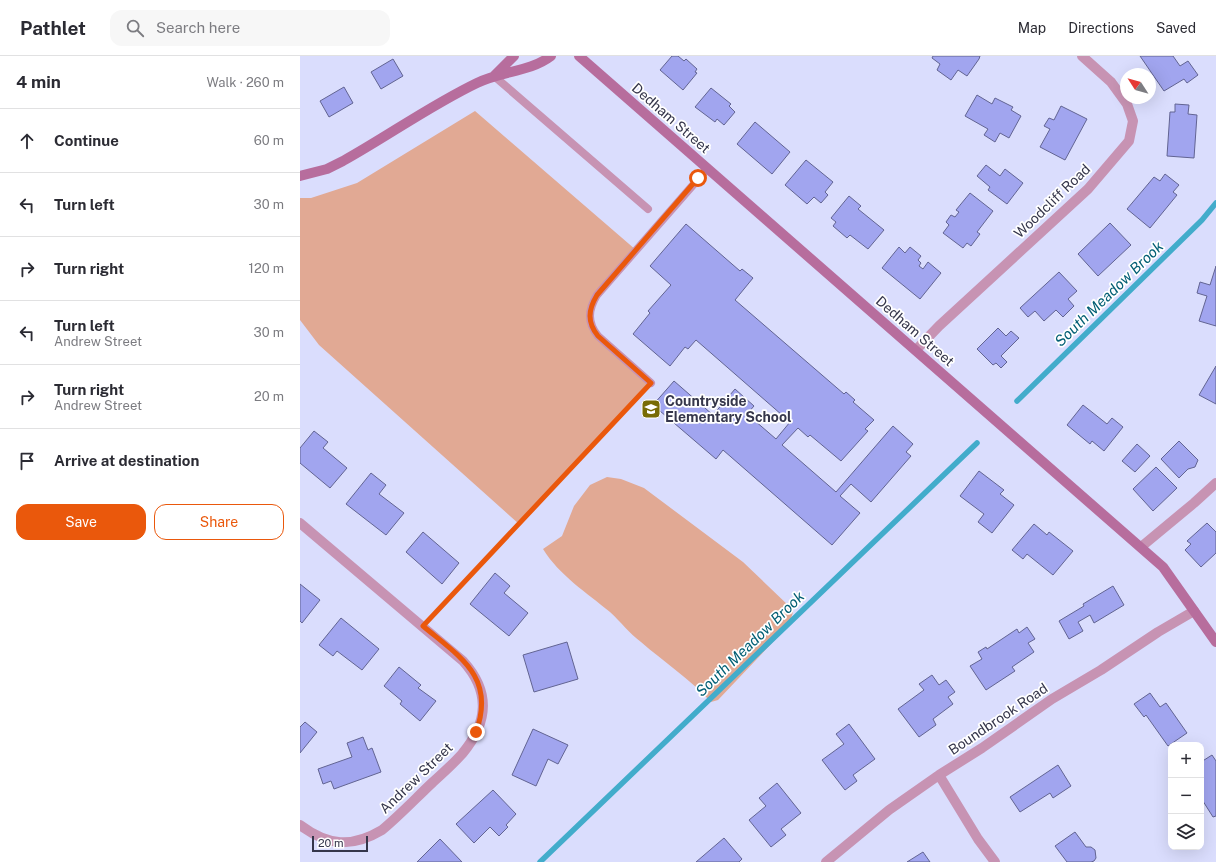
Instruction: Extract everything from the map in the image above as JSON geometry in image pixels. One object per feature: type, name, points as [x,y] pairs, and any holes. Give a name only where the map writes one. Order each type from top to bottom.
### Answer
[{"type":"main road","points":[[494,76],[514,56]]},
{"type":"main road","points":[[300,176],[327,169],[343,162],[453,95],[480,82],[494,76],[529,68],[539,64],[551,56]]},
{"type":"main road","name":"Dedham Street","points":[[579,56],[1163,567],[1216,642]]},
{"type":"street","name":"Woodcliff Road","points":[[916,350],[939,326],[1088,189],[1129,141],[1133,121],[1127,104],[1111,82],[1082,56]]},
{"type":"street","points":[[1141,547],[1194,503],[1216,482]]},
{"type":"street","name":"Andrew Street","points":[[300,523],[463,661],[472,671],[479,683],[483,707],[481,720],[476,732],[461,755],[382,830],[371,837],[358,842],[335,842],[313,834],[300,825]]},
{"type":"street","name":"Boundbrook Road","points":[[826,862],[889,810],[1052,699],[1194,611]]},
{"type":"street","points":[[939,776],[978,839],[995,862]]},
{"type":"lane","points":[[494,76],[648,209]]},
{"type":"lane","points":[[651,383],[598,336],[592,329],[589,312],[597,295],[707,169]]},
{"type":"path","points":[[423,626],[651,383]]},
{"type":"shaded area","points":[[475,111],[636,250],[592,303],[592,329],[651,383],[519,524],[319,345],[300,320],[300,198],[311,198],[357,183]]},
{"type":"shaded area","points":[[607,477],[621,479],[644,488],[743,562],[790,607],[793,612],[789,625],[718,700],[711,702],[686,678],[637,639],[610,612],[565,575],[543,549],[562,536],[574,506],[590,485]]},
{"type":"building","points":[[672,56],[678,56],[684,61],[686,59],[697,69],[695,72],[697,73],[683,90],[660,70]]},
{"type":"building","points":[[933,56],[980,56],[967,76],[958,70],[951,80],[937,70],[940,64],[932,58]]},
{"type":"building","points":[[1140,56],[1173,56],[1180,66],[1188,61],[1198,75],[1187,83],[1184,79],[1164,91],[1156,79],[1156,68],[1148,68]]},
{"type":"building","points":[[393,59],[403,76],[381,89],[371,72]]},
{"type":"building","points":[[344,87],[353,103],[329,117],[320,101]]},
{"type":"building","points":[[711,88],[731,104],[729,106],[735,112],[724,125],[717,119],[715,122],[695,107]]},
{"type":"building","points":[[977,95],[992,104],[995,98],[1013,107],[1011,110],[1021,116],[1009,138],[1000,133],[995,142],[984,135],[988,129],[965,116]]},
{"type":"building","points":[[1175,104],[1189,105],[1188,114],[1197,115],[1194,158],[1167,156],[1170,112],[1175,112]]},
{"type":"building","points":[[1061,106],[1087,119],[1065,160],[1040,147],[1050,129],[1044,126],[1049,118],[1054,120]]},
{"type":"building","points":[[755,122],[790,152],[772,174],[737,144]]},
{"type":"building","points":[[806,160],[833,182],[825,192],[828,195],[821,203],[814,197],[807,204],[785,185]]},
{"type":"building","points":[[986,165],[1000,176],[1005,169],[1023,183],[1007,204],[988,190],[990,187],[977,176]]},
{"type":"building","points":[[1165,174],[1179,185],[1173,192],[1177,195],[1150,228],[1127,209],[1154,177],[1160,181]]},
{"type":"building","points":[[970,193],[993,211],[977,232],[980,234],[971,246],[967,243],[963,248],[943,233],[949,225],[946,222],[951,215],[955,217],[959,212],[956,210]]},
{"type":"building","points":[[849,196],[861,206],[858,209],[884,230],[868,249],[850,235],[847,238],[833,226],[836,222],[831,218]]},
{"type":"building","points":[[1110,223],[1131,245],[1098,276],[1078,254]]},
{"type":"building","name":"Countryside Elementary School","points":[[686,224],[740,271],[742,269],[753,278],[735,300],[844,394],[846,392],[855,400],[853,402],[874,420],[865,429],[868,431],[841,461],[810,435],[808,437],[798,428],[782,445],[836,492],[893,426],[913,444],[906,452],[911,456],[871,502],[851,484],[840,496],[860,513],[832,545],[723,450],[716,459],[653,405],[674,381],[713,415],[735,389],[754,406],[747,414],[776,439],[790,422],[696,340],[688,349],[685,347],[670,366],[633,334],[650,313],[648,311],[671,285],[650,266]]},
{"type":"building","points":[[899,247],[905,253],[910,247],[921,256],[918,260],[921,263],[919,266],[923,269],[928,262],[941,273],[920,299],[882,268]]},
{"type":"building","points":[[1216,266],[1216,326],[1199,321],[1207,296],[1197,293],[1200,282],[1210,285]]},
{"type":"building","points":[[1059,272],[1077,291],[1068,299],[1074,306],[1063,317],[1056,310],[1044,321],[1035,311],[1028,317],[1020,308]]},
{"type":"building","points":[[998,328],[1006,336],[1011,331],[1019,338],[1001,356],[1007,362],[1001,368],[996,363],[993,365],[977,349]]},
{"type":"building","points":[[1216,366],[1216,404],[1199,395]]},
{"type":"building","points":[[1083,405],[1107,424],[1112,418],[1123,427],[1104,451],[1092,441],[1090,444],[1067,425]]},
{"type":"building","points":[[314,431],[328,442],[323,448],[347,468],[330,488],[300,463],[300,448]]},
{"type":"building","points":[[1179,441],[1198,460],[1195,467],[1188,469],[1179,478],[1161,459]]},
{"type":"building","points":[[1137,444],[1150,456],[1135,472],[1122,461]]},
{"type":"building","points":[[1156,467],[1177,488],[1153,511],[1133,489]]},
{"type":"building","points":[[979,471],[1004,490],[1000,494],[1014,505],[992,533],[978,522],[984,514],[960,496]]},
{"type":"building","points":[[371,473],[386,485],[379,494],[404,513],[386,535],[346,504]]},
{"type":"building","points":[[1207,523],[1216,532],[1216,553],[1201,567],[1185,550],[1191,544],[1187,541]]},
{"type":"building","points":[[1034,524],[1047,535],[1049,532],[1073,551],[1053,575],[1027,554],[1023,559],[1012,550]]},
{"type":"building","points":[[423,532],[459,563],[442,584],[406,552]]},
{"type":"building","points":[[495,573],[510,586],[504,593],[528,613],[509,636],[470,604]]},
{"type":"building","points":[[300,584],[320,600],[302,623],[300,621]]},
{"type":"building","points":[[1113,586],[1124,605],[1094,623],[1090,615],[1078,622],[1083,631],[1069,639],[1059,621],[1084,606],[1083,604]]},
{"type":"building","points":[[341,618],[379,649],[362,670],[337,651],[333,656],[319,645]]},
{"type":"building","points":[[1027,627],[1035,639],[1028,643],[1034,652],[1012,667],[1015,671],[986,690],[970,666],[982,659],[978,652],[986,647],[987,649],[1017,629],[1019,633]]},
{"type":"building","points":[[567,642],[578,679],[534,692],[523,655]]},
{"type":"building","points":[[399,667],[421,685],[418,688],[436,701],[420,721],[400,704],[402,701],[384,686]]},
{"type":"building","points":[[932,675],[939,685],[946,680],[955,692],[948,697],[953,704],[933,719],[936,725],[919,737],[898,709],[924,690],[919,684]]},
{"type":"building","points":[[1150,693],[1160,707],[1166,703],[1187,733],[1174,742],[1168,742],[1168,746],[1146,715],[1144,717],[1134,704]]},
{"type":"building","points":[[305,722],[317,732],[300,753],[300,727]]},
{"type":"building","points":[[849,724],[875,759],[853,775],[857,781],[845,790],[822,760],[844,744],[836,734]]},
{"type":"building","points":[[533,729],[568,745],[558,764],[548,759],[536,786],[512,775]]},
{"type":"building","points":[[363,737],[368,750],[372,748],[381,772],[334,789],[331,781],[323,784],[318,769],[352,757],[347,743]]},
{"type":"building","points":[[1212,755],[1216,761],[1216,816],[1213,817],[1204,803],[1204,760]]},
{"type":"building","points":[[1058,765],[1071,786],[1053,798],[1050,793],[1020,812],[1010,797]]},
{"type":"building","points":[[777,783],[801,813],[781,829],[786,835],[771,847],[749,820],[766,806],[759,798]]},
{"type":"building","points":[[493,790],[516,814],[506,825],[508,827],[499,836],[490,827],[474,843],[456,824]]},
{"type":"building","points":[[1075,832],[1086,847],[1091,847],[1095,850],[1096,858],[1094,861],[1067,862],[1055,846]]},
{"type":"building","points":[[724,838],[742,859],[739,862],[696,862]]},
{"type":"building","points":[[440,839],[462,862],[417,862]]},
{"type":"building","points":[[923,852],[930,862],[907,862]]},
{"type":"waterway","name":"South Meadow Brook","points":[[1017,401],[1202,220],[1216,203]]},
{"type":"waterway","name":"South Meadow Brook","points":[[540,862],[977,443]]},
{"type":"place","name":"Countryside Elementary School","points":[[651,409]]},
{"type":"route","points":[[476,732],[481,720],[483,707],[479,683],[472,671],[463,661],[423,626],[651,383],[598,336],[592,329],[589,312],[597,295],[698,178]]}]
